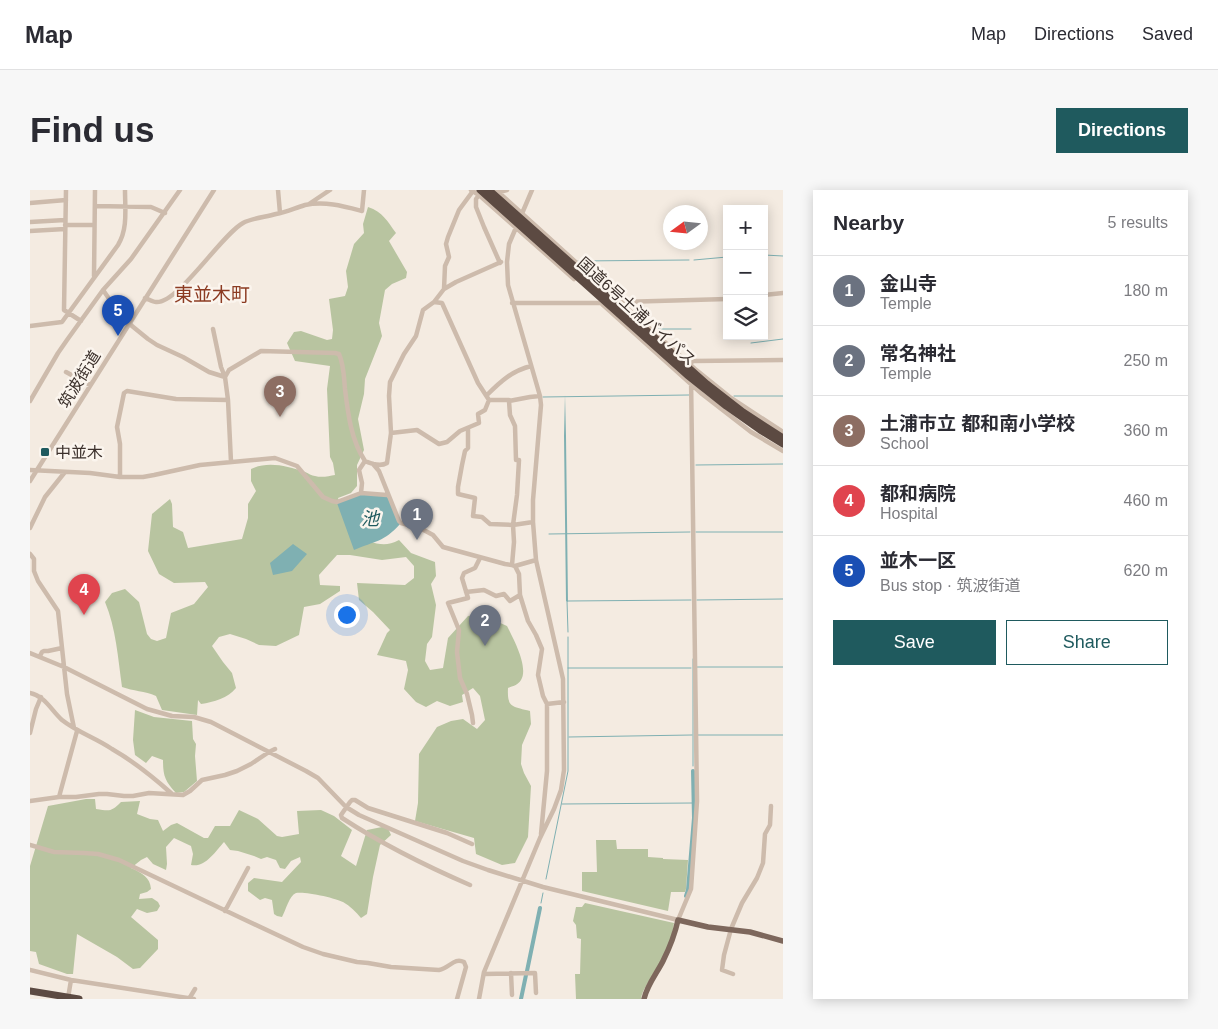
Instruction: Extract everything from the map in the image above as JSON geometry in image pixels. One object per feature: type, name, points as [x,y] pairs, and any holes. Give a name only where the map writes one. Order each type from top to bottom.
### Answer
[{"type":"highway","name":"国道6号土浦バイパス","points":[[489,190],[707,384],[743,412],[783,438]]},
{"type":"highway","name":"国道6号土浦バイパス","points":[[476,192],[687,375],[732,410],[783,444]]},
{"type":"highway","points":[[30,991],[79,999]]},
{"type":"main road","points":[[644,999],[645,992],[663,961],[678,920],[708,927],[750,932],[783,941]]},
{"type":"street","points":[[66,190],[64,310],[81,321]]},
{"type":"street","points":[[94,278],[95,190]]},
{"type":"street","points":[[30,326],[62,322],[118,245],[123,237],[125,225],[125,190]]},
{"type":"street","name":"筑波街道","points":[[30,401],[58,353],[103,290],[131,259],[180,190]]},
{"type":"street","name":"筑波街道","points":[[30,481],[214,190]]},
{"type":"street","points":[[278,190],[280,213]]},
{"type":"street","points":[[308,204],[330,190]]},
{"type":"street","points":[[145,298],[156,302],[164,300],[186,284],[233,230],[244,222],[308,204],[334,204],[362,211],[364,190]]},
{"type":"street","points":[[498,191],[508,190]]},
{"type":"street","points":[[479,999],[484,974],[540,838],[554,809],[561,790],[564,770],[563,679],[536,560],[532,522],[541,405],[540,396],[508,285],[507,262],[509,244],[532,190]]},
{"type":"street","points":[[498,191],[690,364],[731,398],[783,432]]},
{"type":"street","points":[[476,192],[702,394],[751,432],[783,451]]},
{"type":"street","points":[[476,192],[476,207],[500,262]]},
{"type":"street","points":[[444,289],[445,266],[449,257],[446,244],[448,237],[459,210],[476,192]]},
{"type":"street","points":[[30,203],[66,200]]},
{"type":"street","points":[[95,206],[151,207],[165,213]]},
{"type":"street","points":[[30,222],[94,225]]},
{"type":"street","points":[[30,231],[65,225]]},
{"type":"street","points":[[225,377],[229,370],[261,351],[335,352],[339,354],[343,367],[349,418],[356,446],[364,461],[385,465],[387,463],[391,433],[390,382],[404,354],[416,336],[424,310],[449,285],[500,262],[507,262]]},
{"type":"street","points":[[103,290],[129,323],[140,333],[157,345],[184,357],[209,372],[225,377]]},
{"type":"street","points":[[768,295],[783,293]]},
{"type":"street","points":[[512,303],[601,303],[723,299]]},
{"type":"street","points":[[434,302],[442,303],[478,383],[488,398],[509,401],[540,396]]},
{"type":"street","points":[[213,329],[221,368],[225,377],[231,462]]},
{"type":"street","points":[[690,364],[692,361],[783,360]]},
{"type":"street","points":[[30,653],[64,667],[147,709],[172,716],[194,717],[203,720],[318,778],[346,807],[368,819],[463,861],[542,887],[678,920],[691,889],[697,801],[692,384],[690,364]]},
{"type":"street","points":[[391,433],[417,430],[439,444],[447,442],[460,431],[479,423],[478,414],[485,410],[488,398],[502,380],[531,366]]},
{"type":"street","points":[[66,372],[90,385]]},
{"type":"street","points":[[120,477],[120,444],[117,427],[126,391],[176,399],[228,400]]},
{"type":"street","points":[[509,401],[510,416],[515,426],[516,460],[519,460],[513,525],[514,566],[520,574],[520,595],[528,621],[542,649],[538,675],[547,704],[547,771],[540,838]]},
{"type":"street","points":[[468,428],[468,448],[462,465],[458,494],[475,498],[473,516],[482,518],[490,524],[513,525],[532,522]]},
{"type":"street","points":[[30,470],[143,477],[200,465],[275,458],[297,466],[323,497],[332,501],[336,502],[361,492],[387,495]]},
{"type":"street","points":[[361,492],[362,483],[359,470],[364,461]]},
{"type":"street","points":[[373,464],[379,471],[387,495],[398,521],[401,523],[420,528],[433,535],[443,547],[480,558],[514,566],[536,560]]},
{"type":"street","points":[[30,528],[45,497],[65,472]]},
{"type":"street","points":[[30,554],[34,559],[34,571],[38,581],[58,611],[67,694],[75,730],[59,797]]},
{"type":"street","points":[[473,723],[467,694],[460,678],[457,652],[459,630],[448,603],[468,598],[462,578],[464,573],[475,568],[480,558]]},
{"type":"street","points":[[466,592],[484,590],[496,596],[504,594],[510,601],[520,595]]},
{"type":"street","points":[[40,656],[44,651],[62,648]]},
{"type":"street","points":[[30,693],[41,697],[75,730],[112,748],[158,781],[172,794]]},
{"type":"street","points":[[30,733],[41,697]]},
{"type":"street","points":[[547,704],[564,702]]},
{"type":"street","points":[[30,801],[107,794],[124,796],[149,793],[183,795],[187,794],[202,780],[226,775],[250,764],[275,749]]},
{"type":"street","points":[[470,885],[375,838],[342,818],[341,815],[352,800],[355,800],[368,808],[447,833],[472,844]]},
{"type":"street","points":[[733,974],[722,970],[724,955],[731,929],[742,903],[757,878],[762,862],[765,834],[770,825],[771,806]]},
{"type":"street","points":[[30,845],[54,852],[98,854],[119,860],[225,911],[323,954],[357,962],[439,970],[447,968],[456,960],[460,960],[464,962],[466,967],[457,999]]},
{"type":"street","points":[[225,911],[248,868]]},
{"type":"street","points":[[30,970],[71,982],[194,999]]},
{"type":"street","points":[[511,973],[512,996]]},
{"type":"street","points":[[484,974],[536,973],[536,993]]},
{"type":"street","points":[[68,999],[71,982]]},
{"type":"street","points":[[189,999],[195,988]]},
{"type":"green space","points":[[368,207],[381,214],[396,233],[389,241],[407,272],[406,278],[392,284],[385,290],[379,323],[382,336],[365,379],[364,394],[358,419],[364,450],[357,465],[357,486],[351,493],[338,498],[353,536],[381,544],[393,543],[399,540],[411,553],[435,562],[436,576],[431,584],[436,605],[432,637],[427,644],[425,661],[430,670],[443,668],[448,638],[468,616],[480,614],[507,626],[513,638],[522,660],[523,674],[518,683],[508,688],[508,699],[515,707],[530,711],[531,724],[522,745],[521,764],[531,786],[528,837],[515,863],[502,865],[476,854],[474,838],[415,821],[418,803],[419,754],[437,727],[451,721],[463,719],[477,729],[485,720],[480,696],[473,688],[462,695],[463,702],[450,706],[437,701],[426,707],[416,702],[404,689],[408,670],[406,661],[377,655],[390,630],[359,600],[357,583],[405,585],[414,578],[414,566],[406,557],[382,560],[337,555],[319,575],[320,585],[340,586],[340,591],[320,604],[304,607],[299,635],[276,646],[259,645],[230,634],[219,637],[212,646],[232,673],[236,688],[225,697],[216,701],[201,704],[198,700],[197,715],[162,710],[156,696],[122,687],[114,633],[105,602],[112,593],[125,589],[139,602],[147,634],[151,639],[157,641],[166,638],[171,613],[194,604],[208,587],[205,582],[174,583],[159,574],[148,551],[152,514],[170,499],[173,527],[183,532],[188,548],[242,539],[248,518],[248,504],[256,491],[251,481],[251,469],[264,465],[278,465],[318,477],[335,475],[330,457],[327,389],[330,366],[295,361],[287,343],[294,332],[301,331],[327,340],[332,339],[333,330],[329,299],[345,296],[348,287],[346,271],[354,244],[364,233],[363,224]]},
{"type":"green space","points":[[135,710],[154,717],[192,721],[193,739],[196,744],[197,781],[184,792],[176,793],[169,785],[163,770],[163,760],[152,756],[146,763],[135,755],[133,740]]},
{"type":"green space","points":[[95,799],[96,809],[107,810],[115,808],[121,802],[140,801],[137,814],[158,820],[163,831],[177,823],[204,838],[208,838],[215,826],[230,826],[239,810],[258,819],[277,836],[282,837],[299,834],[297,811],[321,810],[334,816],[352,830],[341,856],[356,866],[367,830],[387,826],[391,835],[380,845],[367,914],[361,918],[350,907],[339,900],[306,893],[296,893],[291,897],[282,917],[277,916],[274,914],[272,900],[265,898],[260,900],[248,891],[248,883],[254,878],[282,882],[301,862],[300,857],[291,861],[285,869],[280,868],[276,860],[267,857],[261,859],[230,850],[224,842],[205,862],[191,865],[193,854],[191,846],[174,838],[166,847],[166,870],[153,864],[147,857],[131,868],[145,876],[149,881],[151,889],[140,894],[139,899],[152,898],[160,906],[157,911],[147,913],[137,909],[131,917],[158,940],[158,949],[140,968],[133,969],[117,957],[77,934],[73,974],[67,974],[39,964],[36,952],[30,951],[30,866],[48,806]]},
{"type":"green space","points":[[596,840],[616,840],[617,849],[648,849],[648,857],[688,860],[685,892],[671,892],[668,911],[582,891],[582,872],[597,872]]},
{"type":"green space","points":[[585,903],[674,923],[666,950],[644,989],[641,999],[576,999],[575,974],[580,974],[581,939],[577,938],[576,925],[573,921],[576,907],[582,907]]},
{"type":"water","points":[[565,395],[566,436],[568,602],[566,601]]},
{"type":"water","name":"池","points":[[361,494],[387,496],[400,524],[384,538],[354,550],[337,503]]},
{"type":"water","points":[[293,544],[307,554],[292,571],[273,575],[270,563]]},
{"type":"waterway","points":[[768,255],[783,256]]},
{"type":"waterway","points":[[694,260],[723,257]]},
{"type":"waterway","points":[[578,261],[689,260]]},
{"type":"waterway","points":[[654,329],[691,329]]},
{"type":"waterway","points":[[751,343],[783,339]]},
{"type":"waterway","points":[[543,397],[689,395]]},
{"type":"waterway","points":[[734,396],[783,396]]},
{"type":"waterway","points":[[696,465],[783,464]]},
{"type":"waterway","points":[[549,534],[690,532]]},
{"type":"waterway","points":[[696,532],[783,532]]},
{"type":"waterway","points":[[697,600],[783,599]]},
{"type":"waterway","points":[[568,601],[691,600]]},
{"type":"waterway","points":[[567,601],[568,632]]},
{"type":"waterway","points":[[546,879],[568,771],[568,637]]},
{"type":"waterway","points":[[693,659],[693,766]]},
{"type":"waterway","points":[[697,667],[783,667]]},
{"type":"waterway","points":[[568,668],[691,668]]},
{"type":"waterway","points":[[569,737],[692,735]]},
{"type":"waterway","points":[[698,735],[783,735]]},
{"type":"waterway","points":[[686,896],[694,818],[693,771]]},
{"type":"waterway","points":[[562,804],[694,803]]},
{"type":"waterway","points":[[541,903],[543,893]]},
{"type":"waterway","points":[[527,971],[540,908]]},
{"type":"waterway","points":[[521,999],[526,975]]},
{"type":"place","name":"並木一区","points":[[118,336]]},
{"type":"place","name":"土浦市立 都和南小学校","points":[[280,417]]},
{"type":"place","name":"中並木","points":[[45,452]]},
{"type":"place","name":"金山寺","points":[[417,540]]},
{"type":"place","name":"都和病院","points":[[84,615]]},
{"type":"place","name":"常名神社","points":[[485,646]]},
{"type":"district","name":"東並木町","points":[[212,294]]}]
